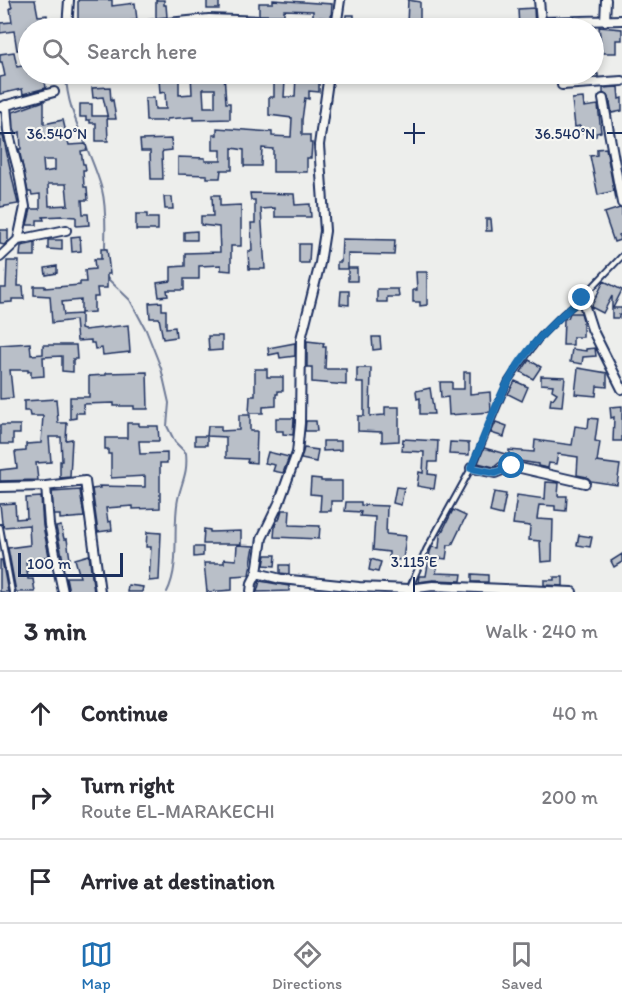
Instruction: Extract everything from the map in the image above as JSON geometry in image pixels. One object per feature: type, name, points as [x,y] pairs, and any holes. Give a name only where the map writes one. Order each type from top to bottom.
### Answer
[{"type":"street","points":[[68,18],[69,0]]},
{"type":"street","points":[[337,18],[340,0]]},
{"type":"street","points":[[539,0],[541,18]]},
{"type":"street","points":[[606,0],[605,21],[622,20]]},
{"type":"street","points":[[604,82],[622,81]]},
{"type":"street","points":[[251,592],[257,573],[262,538],[279,503],[297,453],[300,423],[301,339],[320,263],[325,231],[319,145],[328,84]]},
{"type":"street","points":[[562,85],[577,84]]},
{"type":"street","points":[[18,240],[26,207],[3,106],[54,92]]},
{"type":"street","points":[[603,99],[622,203]]},
{"type":"street","points":[[0,257],[18,240],[66,230]]},
{"type":"street","points":[[582,298],[592,329],[622,389]]},
{"type":"street","points":[[471,468],[495,473],[512,466],[585,483]]},
{"type":"street","points":[[0,487],[46,486],[85,481],[100,592]]},
{"type":"street","points":[[46,486],[50,525],[63,592]]},
{"type":"street","points":[[257,573],[281,579],[408,591],[433,586],[572,592]]},
{"type":"lane","points":[[408,591],[426,550],[471,468],[508,381],[541,336],[622,256]]},
{"type":"lane","points":[[0,527],[12,592]]},
{"type":"building","points":[[10,0],[35,0],[38,16],[47,15],[47,18],[18,18],[17,50],[14,31],[0,33],[0,23],[12,22],[10,8],[12,8]]},
{"type":"building","points":[[78,0],[112,0],[112,6],[135,3],[137,18],[78,18]]},
{"type":"building","points":[[156,0],[164,0],[167,17],[156,18]]},
{"type":"building","points":[[207,0],[219,0],[219,9],[207,9]]},
{"type":"building","points":[[273,0],[332,4],[331,18],[313,17],[313,11],[284,10],[284,15],[259,15],[259,3],[273,3]]},
{"type":"building","points":[[408,0],[420,2],[420,18],[407,18]]},
{"type":"building","points":[[534,8],[534,18],[518,18],[518,9]]},
{"type":"building","points":[[346,15],[354,15],[354,18],[346,18]]},
{"type":"building","points":[[604,27],[622,29],[622,40],[616,40],[616,53],[604,53]]},
{"type":"building","points":[[14,52],[18,67],[18,84],[45,84],[46,88],[23,94],[22,89],[0,94],[0,77],[5,76],[0,54]]},
{"type":"building","points":[[159,84],[179,84],[179,95],[192,94],[192,84],[225,84],[226,103],[230,103],[230,119],[193,120],[193,117],[146,121],[145,98],[154,98],[155,109],[166,109],[165,92],[160,93]],"holes":[[[203,89],[215,89],[215,107],[204,107]]]},
{"type":"building","points":[[274,84],[285,84],[284,97],[295,97],[296,84],[319,84],[319,92],[309,91],[309,99],[305,98],[302,120],[302,135],[310,135],[310,143],[312,143],[311,158],[307,158],[307,172],[273,172],[273,149],[262,148],[261,166],[244,166],[244,150],[232,148],[232,170],[221,170],[220,178],[178,174],[178,157],[221,161],[221,150],[213,150],[213,135],[217,135],[217,128],[272,132],[272,136],[291,137],[292,118],[269,115],[269,97],[274,97]]},
{"type":"building","points":[[110,87],[116,119],[108,119],[103,97],[93,98],[92,88]]},
{"type":"building","points":[[618,87],[619,99],[622,98],[622,111],[612,113],[609,97],[603,93],[603,88]]},
{"type":"building","points":[[583,98],[584,107],[598,105],[601,132],[596,133],[596,136],[585,137],[585,132],[580,133],[580,126],[575,127],[572,99]]},
{"type":"building","points":[[44,101],[44,124],[63,120],[69,145],[86,144],[87,150],[81,151],[86,170],[83,170],[84,187],[87,187],[88,200],[82,200],[83,214],[88,214],[89,225],[76,226],[76,217],[62,216],[43,217],[44,220],[37,220],[37,225],[27,225],[31,209],[40,209],[40,194],[32,195],[28,192],[19,149],[21,149],[20,132],[16,134],[13,112]],"holes":[[[43,160],[55,160],[55,170],[44,172]],[[48,184],[66,184],[68,205],[49,206]]]},
{"type":"building","points":[[80,104],[92,104],[92,116],[107,116],[108,141],[96,141],[96,123],[90,123],[86,117],[80,117]]},
{"type":"building","points":[[0,136],[3,136],[18,204],[0,207]]},
{"type":"building","points":[[171,139],[172,150],[162,153],[163,179],[151,179],[150,151],[141,151],[140,140]]},
{"type":"building","points":[[606,148],[614,191],[598,195],[590,156],[597,155],[597,149]]},
{"type":"building","points":[[250,193],[294,194],[295,205],[310,204],[311,217],[275,217],[275,208],[261,209],[265,269],[249,269],[248,251],[252,251],[251,223],[255,223],[255,200],[251,200]]},
{"type":"building","points":[[212,195],[220,195],[220,206],[241,205],[241,246],[231,246],[231,271],[221,270],[221,265],[199,266],[199,279],[184,279],[184,290],[167,290],[168,296],[159,297],[157,283],[171,281],[171,267],[185,266],[185,253],[220,252],[219,227],[201,225],[201,216],[213,216]]},
{"type":"building","points":[[164,197],[172,197],[173,209],[165,209]]},
{"type":"building","points":[[622,209],[622,234],[619,235],[620,240],[614,242],[604,213]]},
{"type":"building","points":[[136,214],[147,214],[147,218],[158,218],[158,230],[136,230]]},
{"type":"building","points":[[486,219],[491,219],[492,231],[486,231]]},
{"type":"building","points":[[0,230],[8,230],[8,241],[4,245],[0,244]]},
{"type":"building","points":[[197,231],[197,240],[184,240],[184,232]]},
{"type":"building","points":[[80,236],[81,251],[72,252],[71,237]]},
{"type":"building","points":[[342,239],[395,240],[394,255],[348,254],[348,269],[337,269],[337,262],[341,262]]},
{"type":"building","points":[[48,240],[62,240],[62,250],[48,249]]},
{"type":"building","points":[[35,243],[35,256],[20,256],[21,246]]},
{"type":"building","points":[[299,244],[310,244],[309,263],[299,263]]},
{"type":"building","points":[[101,249],[107,249],[110,274],[107,274],[107,288],[97,288],[98,297],[94,297],[94,312],[81,313],[81,300],[62,302],[64,315],[81,314],[81,329],[84,330],[128,325],[130,352],[103,355],[102,348],[95,349],[91,340],[77,341],[75,320],[52,323],[50,296],[34,295],[34,286],[45,286],[45,288],[80,285],[80,282],[86,282],[85,270],[95,269],[94,259],[101,259]]},
{"type":"building","points":[[7,261],[19,261],[18,286],[23,286],[24,299],[12,299],[12,302],[0,303],[0,288],[6,288]]},
{"type":"building","points":[[57,266],[57,273],[46,275],[45,268]]},
{"type":"building","points":[[348,268],[357,268],[357,281],[348,281]]},
{"type":"building","points":[[416,272],[427,272],[427,305],[420,306],[420,302],[413,302],[413,290],[417,290]]},
{"type":"building","points":[[604,281],[622,290],[613,308],[622,308],[622,315],[619,315],[619,318],[612,318],[612,296],[603,313],[591,307]]},
{"type":"building","points":[[377,289],[398,289],[399,297],[387,297],[387,302],[377,302]]},
{"type":"building","points":[[341,291],[349,291],[349,305],[340,304]]},
{"type":"building","points":[[162,302],[162,310],[166,310],[166,328],[175,327],[176,337],[163,339],[159,318],[150,318],[149,303]]},
{"type":"building","points":[[570,313],[581,313],[583,337],[573,337],[573,345],[563,345],[564,319],[568,318]]},
{"type":"building","points":[[208,336],[222,336],[222,350],[209,351]]},
{"type":"building","points":[[372,337],[380,337],[381,349],[373,350]]},
{"type":"building","points":[[307,341],[324,343],[323,347],[326,347],[325,369],[346,369],[346,385],[312,382],[312,367],[307,367]]},
{"type":"building","points":[[30,343],[31,355],[43,354],[43,345],[76,345],[77,359],[73,359],[73,372],[62,371],[62,356],[43,357],[44,376],[31,377],[31,371],[28,372],[28,370],[10,370],[13,398],[0,399],[0,345]]},
{"type":"building","points":[[295,343],[295,356],[280,358],[279,353],[269,355],[268,348]]},
{"type":"building","points":[[595,348],[596,356],[583,357],[582,364],[570,362],[572,349],[586,351],[586,349]]},
{"type":"building","points":[[529,360],[541,367],[533,379],[521,372]]},
{"type":"building","points":[[357,368],[371,368],[370,416],[385,415],[385,407],[399,407],[399,441],[382,442],[382,432],[358,431],[358,416],[364,416],[364,383],[357,383]]},
{"type":"building","points":[[578,368],[607,373],[607,387],[597,386],[596,396],[575,394]]},
{"type":"building","points":[[255,369],[267,369],[267,377],[283,377],[283,391],[278,391],[276,394],[276,406],[263,407],[263,413],[249,413],[250,396],[255,396]]},
{"type":"building","points":[[147,372],[148,409],[114,406],[114,403],[83,404],[84,413],[76,413],[76,418],[70,419],[70,397],[89,397],[89,376],[106,375],[106,373]]},
{"type":"building","points":[[464,372],[470,372],[470,394],[490,392],[491,412],[449,415],[448,397],[441,398],[440,382],[452,382],[452,389],[464,389]]},
{"type":"building","points":[[541,376],[565,377],[562,406],[550,405],[551,398],[553,399],[557,393],[552,390],[553,385],[541,384]]},
{"type":"building","points":[[515,381],[528,387],[522,401],[508,394]]},
{"type":"building","points":[[430,388],[434,414],[420,414],[420,398],[417,399],[416,391]]},
{"type":"building","points":[[56,399],[58,423],[67,423],[66,440],[72,439],[70,477],[60,478],[61,437],[49,437],[51,462],[36,463],[38,480],[0,481],[0,470],[17,468],[15,452],[26,451],[26,444],[41,443],[43,416],[30,416],[29,411],[24,411],[24,401]]},
{"type":"building","points":[[622,406],[622,441],[613,441],[614,417],[611,418],[610,407]]},
{"type":"building","points":[[239,415],[250,415],[250,431],[257,431],[256,463],[247,462],[248,459],[226,458],[226,437],[207,436],[208,426],[221,426],[221,431],[239,430]]},
{"type":"building","points":[[276,418],[294,418],[293,435],[276,431]]},
{"type":"building","points":[[589,418],[598,419],[595,441],[600,442],[597,462],[620,465],[617,485],[591,481],[587,477],[577,475],[578,457],[558,454],[556,464],[549,463],[548,468],[513,460],[499,463],[494,467],[478,463],[484,448],[509,455],[509,450],[534,452],[535,440],[572,445],[575,426],[588,428]]},
{"type":"building","points":[[306,421],[316,421],[317,431],[305,431]]},
{"type":"building","points":[[496,422],[507,426],[504,437],[491,433]]},
{"type":"building","points":[[127,423],[139,423],[139,426],[158,426],[159,441],[139,441],[140,454],[167,453],[167,463],[160,463],[160,508],[133,509],[133,506],[106,508],[112,530],[98,532],[92,489],[100,488],[99,486],[145,487],[145,476],[111,478],[111,454],[108,454],[108,449],[105,449],[105,438],[127,438]]},
{"type":"building","points":[[0,425],[20,425],[20,434],[13,434],[13,444],[0,444]]},
{"type":"building","points":[[195,436],[207,436],[207,445],[195,445]]},
{"type":"building","points":[[403,439],[438,441],[437,462],[429,462],[428,474],[436,475],[434,489],[417,486],[419,472],[423,473],[424,452],[402,451]]},
{"type":"building","points":[[323,441],[341,441],[341,450],[323,451]]},
{"type":"building","points":[[450,442],[469,443],[469,455],[449,454]]},
{"type":"building","points":[[304,448],[318,450],[316,462],[301,459]]},
{"type":"building","points":[[268,452],[289,457],[283,473],[273,471],[275,465],[265,463]]},
{"type":"building","points":[[311,478],[321,479],[321,481],[342,481],[342,501],[331,501],[331,511],[320,511],[321,495],[310,494]]},
{"type":"building","points":[[546,482],[559,483],[558,496],[567,496],[566,511],[555,510],[555,506],[539,505],[537,519],[553,520],[552,561],[541,562],[540,541],[529,540],[530,526],[513,524],[517,495],[545,499]]},
{"type":"building","points":[[396,487],[404,488],[401,505],[393,503]]},
{"type":"building","points":[[80,490],[84,517],[60,519],[60,515],[54,515],[52,492]]},
{"type":"building","points":[[494,492],[506,494],[502,515],[490,512]]},
{"type":"building","points":[[41,497],[43,526],[49,556],[26,562],[28,579],[33,579],[35,592],[16,592],[8,548],[30,545],[29,525],[4,527],[0,504],[15,503],[16,519],[27,518],[26,498]]},
{"type":"building","points":[[346,502],[387,506],[386,534],[406,536],[403,560],[389,559],[389,552],[373,550],[375,517],[360,516],[361,512],[345,511]]},
{"type":"building","points":[[282,510],[290,510],[289,525],[320,526],[319,539],[274,537],[275,526]]},
{"type":"building","points":[[453,510],[466,516],[452,545],[448,545],[446,559],[439,558],[436,573],[462,574],[461,581],[418,582],[419,576],[426,576],[432,547],[439,548],[440,536]]},
{"type":"building","points":[[61,526],[64,539],[67,539],[70,559],[63,560],[56,527]]},
{"type":"building","points":[[204,529],[210,532],[241,531],[241,544],[203,544]]},
{"type":"building","points":[[147,532],[161,533],[159,580],[149,581],[151,547],[146,547]]},
{"type":"building","points":[[579,535],[592,537],[590,547],[577,545]]},
{"type":"building","points":[[237,545],[254,546],[249,575],[232,576],[232,590],[207,592],[204,563],[224,563],[224,559],[236,560]]},
{"type":"building","points":[[194,547],[203,547],[203,556],[194,557]]},
{"type":"building","points":[[622,554],[622,562],[614,567],[611,561]]},
{"type":"building","points":[[89,555],[94,592],[69,592],[66,577],[80,577],[75,559]]},
{"type":"building","points":[[266,555],[276,555],[275,566],[264,565]]},
{"type":"building","points":[[371,559],[381,562],[378,572],[369,570]]},
{"type":"building","points":[[0,560],[2,560],[8,592],[0,592]]},
{"type":"building","points":[[280,565],[289,565],[289,574],[280,573]]},
{"type":"building","points":[[472,574],[488,575],[488,582],[472,582]]},
{"type":"building","points":[[554,577],[563,577],[563,586],[544,585],[544,580],[554,580]]},
{"type":"building","points":[[260,581],[289,586],[289,591],[257,592]]},
{"type":"building","points":[[128,585],[143,587],[142,592],[127,592]]},
{"type":"waterway","points":[[64,14],[64,18]]},
{"type":"waterway","points":[[67,84],[70,104],[98,175],[104,197],[105,250]]},
{"type":"waterway","points":[[106,277],[130,300],[146,330],[161,368],[169,403],[167,426],[175,442],[186,453],[185,472],[176,510],[174,570],[167,592]]},
{"type":"route","points":[[512,466],[495,473],[471,468],[508,381],[541,336],[582,298]]}]
